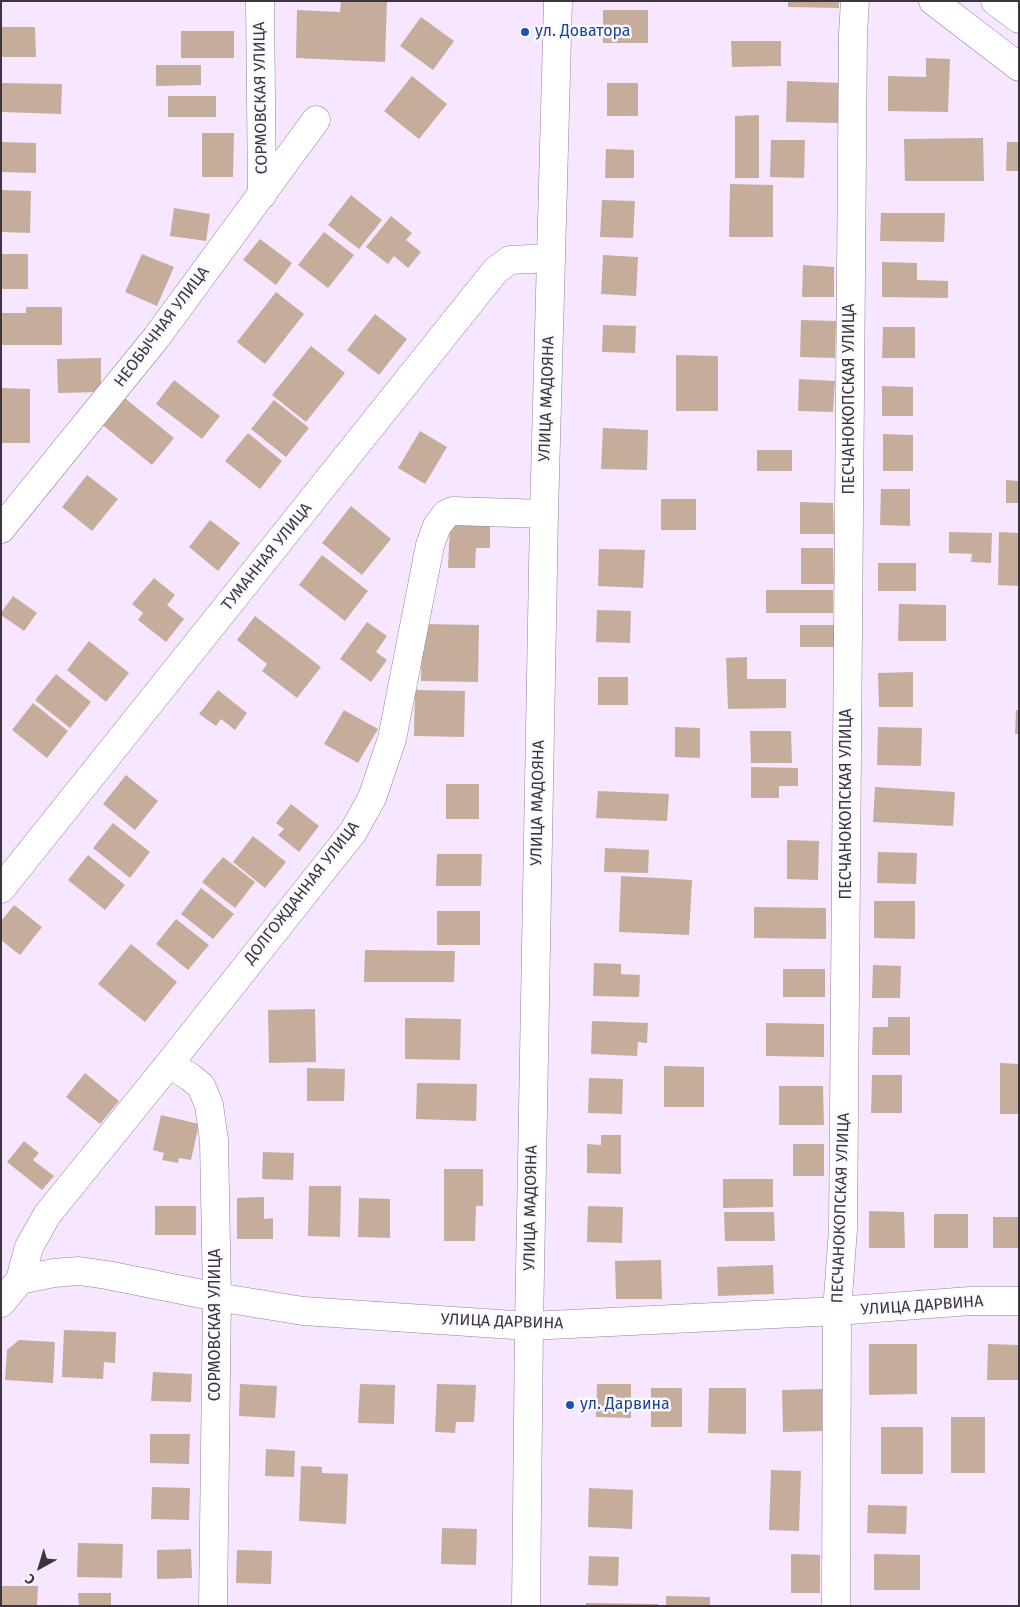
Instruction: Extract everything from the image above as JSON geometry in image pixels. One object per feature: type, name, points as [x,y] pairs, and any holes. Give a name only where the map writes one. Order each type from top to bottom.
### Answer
[{"type":"street","name":"СОРМОВСКАЯ УЛИЦА","points":[[260,1],[262,194]]},
{"type":"street","name":"УЛИЦА МАДОЯНА","points":[[526,1606],[529,1326],[544,514],[558,1]]},
{"type":"street","name":"ПЕСЧАНОКОПСКАЯ УЛИЦА","points":[[836,1606],[837,1311],[843,1229],[853,34],[855,1]]},
{"type":"street","points":[[934,1],[1019,67]]},
{"type":"street","points":[[996,1],[1019,19]]},
{"type":"street","name":"НЕОБЫЧНАЯ УЛИЦА","points":[[1,529],[156,338],[316,120]]},
{"type":"street","name":"ТУМАННАЯ УЛИЦА","points":[[1,889],[496,270],[510,260],[550,258]]},
{"type":"street","name":"ДОЛГОЖДАННАЯ УЛИЦА","points":[[1,1303],[20,1280],[29,1247],[47,1215],[353,832],[372,798],[392,739],[430,544],[437,526],[446,514],[453,511],[544,514]]},
{"type":"street","name":"СОРМОВСКАЯ УЛИЦА","points":[[169,1064],[190,1076],[201,1086],[209,1106],[214,1140],[217,1297],[213,1606]]},
{"type":"street","name":"УЛИЦА ДАРВИНА","points":[[20,1280],[54,1273],[79,1271],[303,1311],[529,1326],[837,1311],[970,1301],[1019,1301]]},
{"type":"building","points":[[341,1],[387,1],[385,62],[296,58],[297,10],[340,12]]},
{"type":"building","points":[[788,1],[839,1],[839,8],[788,7]]},
{"type":"building","points":[[603,10],[648,10],[648,43],[603,43]]},
{"type":"building","points":[[421,17],[454,41],[433,70],[400,46]]},
{"type":"building","points":[[1,27],[35,27],[36,57],[1,57]]},
{"type":"building","points":[[181,31],[234,31],[234,58],[181,58]]},
{"type":"building","points":[[731,41],[781,41],[781,66],[732,67]]},
{"type":"building","points":[[926,58],[950,59],[948,112],[888,111],[888,76],[926,77]]},
{"type":"building","points":[[156,65],[201,65],[201,85],[156,86]]},
{"type":"building","points":[[412,76],[447,104],[419,139],[384,111]]},
{"type":"building","points":[[787,81],[842,83],[841,123],[786,122]]},
{"type":"building","points":[[1,83],[62,84],[61,114],[1,112]]},
{"type":"building","points":[[607,83],[638,83],[638,116],[607,116]]},
{"type":"building","points":[[168,96],[216,96],[216,117],[168,117]]},
{"type":"building","points":[[759,115],[759,178],[735,178],[735,116]]},
{"type":"building","points":[[202,133],[234,133],[233,177],[202,177]]},
{"type":"building","points":[[983,138],[984,181],[905,181],[904,139]]},
{"type":"building","points":[[771,140],[805,140],[804,178],[770,177]]},
{"type":"building","points":[[1,142],[36,143],[36,173],[1,172]]},
{"type":"building","points":[[1007,142],[1019,142],[1019,171],[1006,171]]},
{"type":"building","points":[[606,149],[634,150],[634,178],[605,178]]},
{"type":"building","points":[[730,184],[773,185],[773,237],[729,237]]},
{"type":"building","points":[[1,190],[31,191],[30,233],[1,232]]},
{"type":"building","points":[[351,195],[382,220],[359,249],[328,225]]},
{"type":"building","points":[[602,200],[635,201],[633,238],[600,237]]},
{"type":"building","points":[[174,208],[210,214],[206,241],[170,236]]},
{"type":"building","points":[[881,213],[945,213],[944,242],[880,241]]},
{"type":"building","points":[[391,216],[412,233],[406,240],[421,252],[408,268],[394,256],[388,264],[366,247]]},
{"type":"building","points":[[324,232],[354,255],[328,288],[298,265]]},
{"type":"building","points":[[260,239],[292,263],[276,285],[243,260]]},
{"type":"building","points":[[1,254],[28,254],[28,289],[1,289]]},
{"type":"building","points":[[142,254],[174,267],[157,306],[125,292]]},
{"type":"building","points":[[603,255],[638,257],[636,296],[601,294]]},
{"type":"building","points":[[882,262],[917,263],[917,280],[948,281],[948,298],[882,297]]},
{"type":"building","points":[[803,265],[834,267],[834,297],[802,297]]},
{"type":"building","points":[[276,292],[304,314],[265,364],[237,342]]},
{"type":"building","points":[[26,307],[62,307],[62,345],[1,345],[1,313],[26,313]]},
{"type":"building","points":[[375,314],[407,339],[379,375],[347,350]]},
{"type":"building","points":[[801,320],[836,321],[835,358],[800,357]]},
{"type":"building","points":[[603,325],[636,326],[635,353],[602,352]]},
{"type":"building","points":[[883,327],[915,327],[915,358],[882,358]]},
{"type":"building","points":[[311,346],[345,373],[306,422],[272,395]]},
{"type":"building","points":[[676,355],[718,356],[718,411],[676,411]]},
{"type":"building","points":[[101,358],[101,392],[58,393],[57,359]]},
{"type":"building","points":[[799,379],[835,381],[833,412],[798,411]]},
{"type":"building","points":[[174,380],[220,416],[202,439],[156,404]]},
{"type":"building","points":[[882,386],[913,387],[913,416],[882,416]]},
{"type":"building","points":[[1,388],[30,389],[30,443],[1,443]]},
{"type":"building","points":[[121,395],[174,438],[152,465],[99,422]]},
{"type":"building","points":[[274,400],[309,428],[286,457],[251,429]]},
{"type":"building","points":[[603,428],[648,430],[647,470],[601,469]]},
{"type":"building","points":[[420,431],[447,447],[425,484],[398,468]]},
{"type":"building","points":[[248,433],[282,461],[260,489],[225,461]]},
{"type":"building","points":[[883,434],[913,435],[913,471],[883,471]]},
{"type":"building","points":[[757,450],[792,450],[792,471],[757,471]]},
{"type":"building","points":[[87,475],[118,499],[92,531],[62,507]]},
{"type":"building","points":[[1006,480],[1019,481],[1019,503],[1006,503]]},
{"type":"building","points":[[881,489],[910,489],[910,526],[880,525]]},
{"type":"building","points":[[661,499],[696,499],[696,530],[661,530]]},
{"type":"building","points":[[800,502],[833,503],[834,534],[800,534]]},
{"type":"building","points":[[351,506],[391,539],[362,575],[322,543]]},
{"type":"building","points":[[210,520],[240,543],[218,571],[189,547]]},
{"type":"building","points":[[450,524],[490,526],[490,548],[476,548],[475,568],[448,568]]},
{"type":"building","points":[[949,532],[992,533],[991,563],[971,562],[972,554],[949,553]]},
{"type":"building","points":[[999,532],[1019,533],[1019,586],[998,585]]},
{"type":"building","points":[[801,548],[833,548],[834,584],[801,584]]},
{"type":"building","points":[[599,549],[645,550],[643,588],[598,586]]},
{"type":"building","points":[[322,555],[368,591],[345,621],[299,585]]},
{"type":"building","points":[[878,563],[916,563],[916,591],[878,591]]},
{"type":"building","points":[[154,578],[175,595],[167,605],[184,619],[166,642],[138,620],[143,613],[132,604]]},
{"type":"building","points":[[766,590],[833,590],[833,613],[766,613]]},
{"type":"building","points":[[13,596],[37,613],[24,631],[1,615]]},
{"type":"building","points":[[899,604],[946,605],[946,641],[898,641]]},
{"type":"building","points":[[597,610],[631,611],[630,643],[596,642]]},
{"type":"building","points":[[255,616],[321,667],[297,698],[262,671],[267,664],[237,640]]},
{"type":"building","points":[[367,622],[387,636],[376,652],[387,660],[371,682],[340,659]]},
{"type":"building","points":[[422,624],[479,625],[478,682],[421,681]]},
{"type":"building","points":[[800,625],[835,625],[835,647],[800,647]]},
{"type":"building","points":[[89,641],[129,673],[106,702],[67,670]]},
{"type":"building","points":[[747,657],[747,679],[786,679],[786,708],[728,709],[726,658]]},
{"type":"building","points":[[913,672],[913,707],[879,707],[878,673]]},
{"type":"building","points":[[56,674],[91,702],[70,728],[35,700]]},
{"type":"building","points":[[598,677],[628,677],[628,705],[598,705]]},
{"type":"building","points":[[218,690],[247,713],[235,730],[221,719],[216,726],[199,714]]},
{"type":"building","points":[[415,690],[465,691],[464,737],[414,736]]},
{"type":"building","points":[[33,703],[68,731],[47,758],[12,730]]},
{"type":"building","points":[[344,710],[378,729],[358,763],[324,744]]},
{"type":"building","points":[[1016,710],[1019,710],[1019,734],[1015,734]]},
{"type":"building","points":[[675,727],[700,728],[700,758],[675,757]]},
{"type":"building","points":[[878,727],[922,728],[921,766],[877,765]]},
{"type":"building","points":[[750,731],[791,731],[792,763],[751,763]]},
{"type":"building","points":[[751,767],[798,768],[798,786],[779,786],[779,798],[751,798]]},
{"type":"building","points":[[126,775],[158,801],[135,830],[103,804]]},
{"type":"building","points":[[446,784],[479,784],[479,819],[446,819]]},
{"type":"building","points":[[875,787],[955,792],[953,826],[873,822]]},
{"type":"building","points":[[598,791],[669,794],[667,821],[596,818]]},
{"type":"building","points":[[291,804],[319,826],[299,852],[278,835],[284,829],[276,823]]},
{"type":"building","points":[[113,823],[150,852],[130,878],[93,848]]},
{"type":"building","points":[[253,836],[286,862],[265,888],[233,862]]},
{"type":"building","points":[[787,840],[819,841],[818,880],[787,879]]},
{"type":"building","points":[[605,848],[649,850],[648,873],[604,872]]},
{"type":"building","points":[[878,852],[917,853],[916,884],[877,883]]},
{"type":"building","points":[[437,854],[482,854],[481,886],[436,886]]},
{"type":"building","points":[[88,855],[125,885],[105,910],[68,880]]},
{"type":"building","points":[[223,857],[255,882],[235,908],[202,882]]},
{"type":"building","points":[[621,876],[692,880],[689,935],[619,932]]},
{"type":"building","points":[[201,888],[234,914],[213,939],[181,914]]},
{"type":"building","points":[[874,901],[915,901],[915,939],[874,938]]},
{"type":"building","points":[[14,905],[42,927],[20,955],[1,940],[1,921]]},
{"type":"building","points":[[754,907],[826,908],[826,939],[754,938]]},
{"type":"building","points":[[437,911],[480,911],[480,945],[437,945]]},
{"type":"building","points":[[176,919],[209,945],[188,970],[156,944]]},
{"type":"building","points":[[131,944],[177,982],[145,1022],[98,984]]},
{"type":"building","points":[[365,950],[455,951],[454,982],[364,982]]},
{"type":"building","points":[[594,963],[621,964],[621,974],[640,975],[639,997],[593,996]]},
{"type":"building","points":[[873,965],[901,966],[900,998],[872,998]]},
{"type":"building","points":[[783,969],[825,969],[825,997],[783,997]]},
{"type":"building","points":[[315,1009],[316,1062],[269,1063],[268,1010]]},
{"type":"building","points":[[888,1017],[910,1017],[910,1055],[872,1055],[873,1027],[888,1027]]},
{"type":"building","points":[[405,1018],[461,1019],[460,1060],[405,1059]]},
{"type":"building","points":[[592,1021],[648,1023],[647,1043],[638,1042],[637,1056],[591,1054]]},
{"type":"building","points":[[766,1023],[824,1024],[824,1057],[766,1056]]},
{"type":"building","points":[[1000,1063],[1019,1064],[1019,1114],[1000,1114]]},
{"type":"building","points":[[664,1066],[704,1067],[704,1107],[664,1107]]},
{"type":"building","points":[[307,1068],[345,1069],[344,1101],[307,1101]]},
{"type":"building","points":[[85,1073],[119,1101],[100,1124],[66,1097]]},
{"type":"building","points":[[872,1075],[902,1075],[902,1113],[871,1113]]},
{"type":"building","points":[[589,1078],[623,1079],[622,1114],[588,1113]]},
{"type":"building","points":[[417,1083],[477,1084],[476,1121],[416,1119]]},
{"type":"building","points":[[779,1086],[823,1086],[824,1125],[779,1125]]},
{"type":"building","points":[[161,1115],[199,1124],[191,1160],[179,1158],[178,1163],[162,1160],[164,1153],[153,1150]]},
{"type":"building","points":[[601,1135],[621,1135],[621,1174],[587,1173],[587,1144],[601,1145]]},
{"type":"building","points":[[24,1141],[39,1153],[33,1160],[54,1176],[42,1190],[7,1162]]},
{"type":"building","points":[[793,1144],[824,1144],[824,1176],[793,1176]]},
{"type":"building","points":[[263,1152],[294,1153],[293,1180],[262,1179]]},
{"type":"building","points":[[444,1169],[483,1169],[483,1206],[476,1206],[475,1241],[444,1241]]},
{"type":"building","points":[[723,1179],[773,1179],[773,1207],[723,1208]]},
{"type":"building","points":[[309,1186],[341,1186],[340,1237],[308,1236]]},
{"type":"building","points":[[264,1197],[264,1219],[273,1218],[273,1239],[237,1239],[237,1198]]},
{"type":"building","points":[[359,1198],[390,1199],[390,1238],[358,1237]]},
{"type":"building","points":[[155,1206],[196,1206],[196,1235],[155,1235]]},
{"type":"building","points":[[588,1206],[623,1207],[622,1243],[587,1242]]},
{"type":"building","points":[[869,1211],[904,1212],[905,1248],[869,1248]]},
{"type":"building","points":[[724,1212],[774,1212],[775,1241],[725,1241]]},
{"type":"building","points":[[934,1214],[968,1214],[968,1248],[934,1248]]},
{"type":"building","points":[[993,1217],[1019,1217],[1019,1248],[993,1248]]},
{"type":"building","points":[[661,1260],[662,1299],[616,1299],[615,1261]]},
{"type":"building","points":[[773,1265],[774,1294],[718,1296],[717,1267]]},
{"type":"building","points":[[64,1330],[116,1332],[115,1363],[104,1362],[103,1379],[62,1377]]},
{"type":"building","points":[[19,1340],[55,1342],[53,1383],[5,1380],[7,1350]]},
{"type":"building","points":[[869,1344],[917,1344],[917,1394],[869,1395]]},
{"type":"building","points":[[988,1344],[1019,1345],[1019,1380],[987,1380]]},
{"type":"building","points":[[153,1372],[192,1374],[191,1402],[151,1401]]},
{"type":"building","points":[[240,1384],[277,1386],[275,1418],[239,1416]]},
{"type":"building","points":[[360,1384],[395,1385],[394,1424],[358,1423]]},
{"type":"building","points":[[437,1384],[476,1385],[474,1422],[456,1422],[455,1433],[435,1432]]},
{"type":"building","points":[[597,1384],[631,1384],[631,1418],[596,1417]]},
{"type":"building","points":[[651,1388],[682,1388],[682,1427],[651,1427]]},
{"type":"building","points":[[709,1388],[746,1388],[746,1434],[708,1433]]},
{"type":"building","points":[[822,1389],[823,1431],[783,1432],[782,1390]]},
{"type":"building","points":[[951,1417],[985,1417],[985,1473],[951,1473]]},
{"type":"building","points":[[881,1427],[923,1427],[923,1474],[881,1474]]},
{"type":"building","points":[[150,1434],[190,1434],[189,1464],[150,1463]]},
{"type":"building","points":[[266,1449],[295,1451],[294,1477],[265,1476]]},
{"type":"building","points":[[301,1466],[322,1467],[322,1473],[348,1474],[346,1524],[299,1521]]},
{"type":"building","points":[[771,1470],[801,1471],[799,1531],[769,1530]]},
{"type":"building","points":[[152,1487],[190,1488],[189,1520],[151,1519]]},
{"type":"building","points":[[589,1488],[633,1490],[632,1529],[588,1527]]},
{"type":"building","points":[[868,1505],[907,1506],[906,1534],[867,1533]]},
{"type":"building","points":[[442,1528],[477,1529],[476,1565],[441,1564]]},
{"type":"building","points":[[78,1543],[123,1544],[122,1578],[77,1577]]},
{"type":"building","points":[[191,1549],[192,1578],[157,1579],[157,1550]]},
{"type":"building","points":[[237,1550],[272,1551],[271,1584],[236,1583]]},
{"type":"building","points":[[791,1554],[820,1555],[820,1593],[791,1593]]},
{"type":"building","points":[[874,1554],[920,1555],[920,1590],[874,1590]]},
{"type":"building","points":[[589,1556],[619,1557],[618,1586],[588,1585]]},
{"type":"building","points":[[1,1586],[38,1586],[37,1606],[1,1606]]},
{"type":"building","points":[[78,1593],[111,1593],[111,1606],[79,1606]]},
{"type":"building","points":[[666,1596],[710,1597],[710,1606],[666,1606]]},
{"type":"building","points":[[586,1603],[658,1604],[658,1606],[586,1606]]},
{"type":"place","name":"ул. Доватора","points":[[525,32]]},
{"type":"place","name":"ул. Дарвина","points":[[570,1405]]}]
